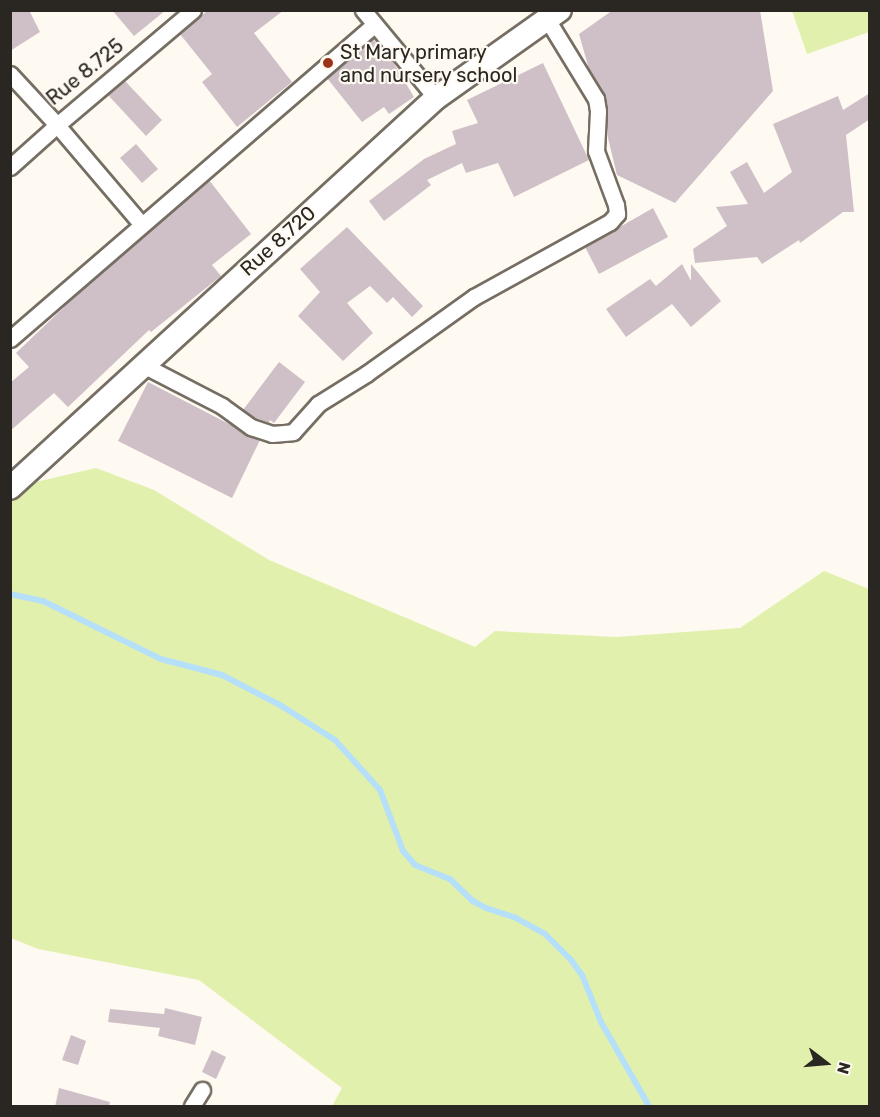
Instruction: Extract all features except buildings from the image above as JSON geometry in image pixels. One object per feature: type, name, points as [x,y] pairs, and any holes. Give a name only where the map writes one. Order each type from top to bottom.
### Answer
[{"type":"main road","name":"Rue 8.720","points":[[10,488],[436,98],[554,15]]},
{"type":"street","name":"Rue 8.725","points":[[10,74],[57,125],[193,10]]},
{"type":"street","points":[[363,10],[436,98]]},
{"type":"street","points":[[143,365],[222,406],[251,427],[272,434],[293,432],[318,404],[474,297],[610,222],[617,214],[616,205],[596,151],[598,111],[596,99],[554,15]]},
{"type":"street","points":[[10,339],[374,24]]},
{"type":"street","points":[[10,167],[57,125],[142,225]]},
{"type":"street","points":[[192,1107],[202,1090]]},
{"type":"green space","points":[[792,11],[869,11],[869,32],[807,54]]},
{"type":"green space","points":[[96,468],[154,490],[269,560],[475,647],[495,631],[616,637],[740,628],[824,571],[869,589],[869,1106],[332,1106],[342,1088],[199,980],[38,949],[11,938],[10,488]]},
{"type":"waterway","points":[[10,594],[43,601],[161,659],[222,675],[280,705],[335,740],[380,790],[403,851],[415,865],[450,879],[473,901],[486,908],[516,918],[545,934],[571,960],[582,975],[601,1022],[649,1106]]},
{"type":"place","name":"St Mary primary and nursery school","points":[[328,63]]}]
